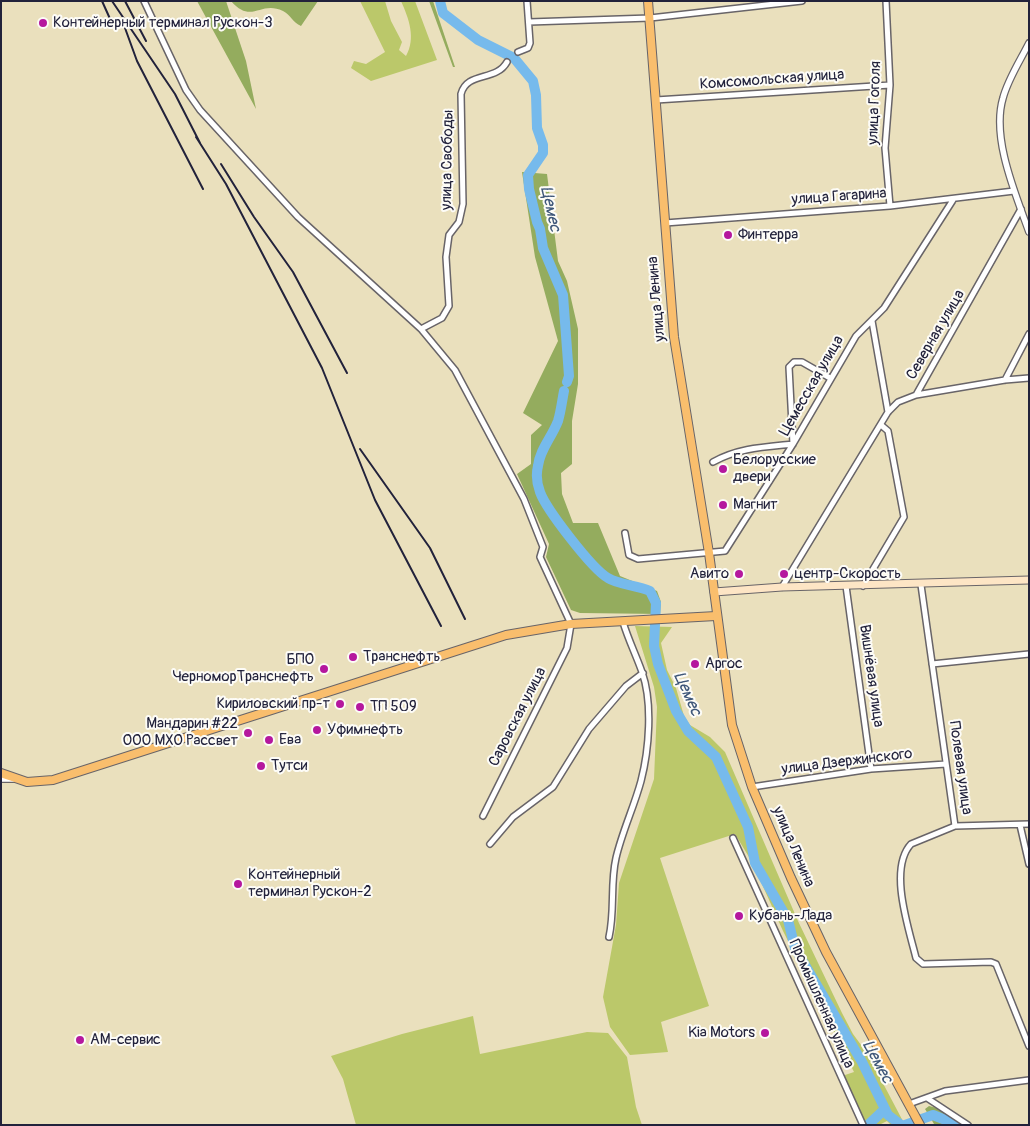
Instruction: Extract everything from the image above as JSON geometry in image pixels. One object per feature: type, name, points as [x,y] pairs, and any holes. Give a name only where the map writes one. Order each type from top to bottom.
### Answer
[{"type":"main road","name":"улица Ленина","points":[[648,1],[674,337],[709,552],[732,725],[752,787],[791,878],[826,952],[920,1125]]},
{"type":"main road","points":[[714,592],[1029,580]]},
{"type":"main road","points":[[1,773],[13,778],[36,783],[53,780],[506,635],[571,626],[716,616]]},
{"type":"street","points":[[144,1],[186,90],[200,110],[298,217],[421,329],[455,370],[524,499],[543,547],[540,557],[571,626]]},
{"type":"street","points":[[518,52],[528,48],[530,43],[526,1]]},
{"type":"street","points":[[529,22],[650,18],[802,1]]},
{"type":"street","name":"улица Гоголя","points":[[886,1],[890,85],[885,148],[890,206]]},
{"type":"street","points":[[1029,43],[1003,97],[1000,114],[1000,135],[1014,191],[1029,232]]},
{"type":"street","name":"улица Свободы","points":[[421,329],[442,318],[448,306],[446,257],[449,235],[459,222],[463,204],[461,94],[463,86],[468,81],[496,73],[507,62]]},
{"type":"street","name":"Комсомольская улица","points":[[656,100],[890,85]]},
{"type":"street","name":"улица Гагарина","points":[[665,223],[890,206],[953,200],[1014,191]]},
{"type":"street","name":"Цемесская улица","points":[[709,552],[725,551],[793,444],[856,336],[884,308],[953,200]]},
{"type":"street","name":"Северная улица","points":[[782,588],[888,412],[898,402],[916,395],[1021,209]]},
{"type":"street","points":[[872,320],[888,412]]},
{"type":"street","points":[[1005,380],[1029,334]]},
{"type":"street","points":[[713,462],[727,454],[744,449],[793,444],[789,367],[794,362],[802,362],[830,378]]},
{"type":"street","points":[[916,395],[1005,380],[1029,378]]},
{"type":"street","points":[[863,586],[904,517],[888,431],[881,425]]},
{"type":"street","points":[[625,533],[628,555],[638,559],[709,552]]},
{"type":"street","name":"Полевая улица","points":[[921,585],[954,826],[911,844],[906,850],[901,864],[903,902],[916,958],[923,964],[991,962],[996,964],[1029,1046]]},
{"type":"street","name":"Вишнёвая улица","points":[[846,586],[871,769]]},
{"type":"street","points":[[609,937],[612,923],[611,882],[616,856],[641,781],[648,746],[646,687],[643,673],[623,622]]},
{"type":"street","name":"Саровская улица","points":[[482,816],[567,648],[571,626]]},
{"type":"street","points":[[932,664],[1029,654]]},
{"type":"street","points":[[490,844],[513,818],[552,787],[589,728],[626,686],[643,673]]},
{"type":"street","name":"улица Дзержинского","points":[[752,787],[871,769],[946,764]]},
{"type":"street","points":[[1,779],[13,778]]},
{"type":"street","points":[[954,826],[1029,824]]},
{"type":"street","points":[[1020,825],[1029,864]]},
{"type":"street","name":"Промышленная улица","points":[[733,838],[863,1124]]},
{"type":"street","points":[[909,1104],[945,1091],[1029,1080]]},
{"type":"street","points":[[927,1098],[968,1125]]},
{"type":"green space","points":[[197,1],[226,1],[246,61],[256,109]]},
{"type":"green space","points":[[231,1],[318,1],[301,26],[288,14],[275,8],[251,12],[238,8]]},
{"type":"green space","points":[[360,1],[385,1],[391,21],[402,42],[399,50],[406,56],[411,42],[411,35],[407,15],[401,1],[415,1],[437,60],[371,81],[351,68],[354,61],[366,64],[385,52]]},
{"type":"green space","points":[[429,1],[433,1],[455,67],[453,67]]},
{"type":"green space","points":[[522,172],[547,174],[558,261],[567,281],[578,329],[578,384],[572,421],[572,464],[561,473],[562,494],[573,523],[598,523],[620,576],[657,591],[661,602],[660,614],[580,613],[571,610],[546,557],[549,544],[517,474],[531,464],[531,435],[542,425],[523,413],[558,341],[535,257]]},
{"type":"green space","points":[[635,626],[672,627],[661,643],[667,670],[676,688],[684,716],[690,725],[710,737],[725,752],[798,921],[842,1013],[853,1034],[867,1053],[905,1125],[891,1125],[887,1121],[879,1125],[866,1125],[842,1076],[854,1072],[783,931],[752,862],[735,834],[660,858],[709,1006],[661,1022],[668,1052],[630,1055],[610,1027],[603,997],[616,925],[619,883],[654,779],[657,707],[654,687]]},
{"type":"green space","points":[[473,1016],[480,1054],[587,1032],[608,1033],[627,1057],[636,1107],[642,1125],[356,1125],[343,1079],[331,1056],[402,1034]]},
{"type":"green space","points":[[929,1106],[941,1109],[966,1125],[934,1124],[925,1109]]},
{"type":"waterway","name":"Цемес","points":[[440,1],[443,13],[478,40],[514,58],[533,81],[536,95],[537,128],[543,145],[543,153],[528,175],[529,189],[543,248],[563,295],[569,376],[567,382]]},
{"type":"waterway","name":"Цемес","points":[[564,391],[558,421],[539,460],[537,476],[540,492],[570,538],[591,563],[612,580],[650,591],[656,603],[654,646],[658,664],[676,711],[688,731],[716,757],[748,827],[755,863],[788,920],[795,948],[862,1062],[888,1115],[901,1125]]},
{"type":"waterway","name":"Цемес","points":[[868,1125],[885,1109]]},
{"type":"waterway","name":"Цемес","points":[[905,1125],[933,1115],[958,1125]]},
{"type":"railway","points":[[102,1],[111,21]]},
{"type":"railway","points":[[112,1],[175,94],[200,143]]},
{"type":"railway","points":[[125,1],[146,41]]},
{"type":"railway","points":[[125,28],[137,61],[203,189]]},
{"type":"railway","points":[[196,137],[226,184],[322,368],[375,500],[441,626]]},
{"type":"railway","points":[[221,164],[254,217],[293,272],[347,373]]},
{"type":"railway","points":[[360,449],[430,548],[465,619]]},
{"type":"place","name":"Контейнерный терминал Рускон-3","points":[[43,23]]},
{"type":"place","name":"Финтерра","points":[[728,235]]},
{"type":"place","name":"Белорусские двери","points":[[723,469]]},
{"type":"place","name":"Магнит","points":[[723,505]]},
{"type":"place","name":"Авито","points":[[739,574]]},
{"type":"place","name":"центр-Скорость","points":[[784,574]]},
{"type":"place","name":"Транснефть","points":[[353,657]]},
{"type":"place","name":"Аргос","points":[[695,664]]},
{"type":"place","name":"БПО ЧерноморТранснефть","points":[[324,669]]},
{"type":"place","name":"Кириловский пр-т","points":[[340,704]]},
{"type":"place","name":"ТП 509","points":[[360,707]]},
{"type":"place","name":"Уфимнефть","points":[[317,730]]},
{"type":"place","name":"Мандарин #22 ООО МХО Рассвет","points":[[248,733]]},
{"type":"place","name":"Ева","points":[[269,740]]},
{"type":"place","name":"Тутси","points":[[261,766]]},
{"type":"place","name":"Контейнерный терминал Рускон-2","points":[[238,884]]},
{"type":"place","name":"Кубань-Лада","points":[[739,916]]},
{"type":"place","name":"Kia Motors","points":[[765,1033]]},
{"type":"place","name":"АМ-сервис","points":[[80,1040]]}]
